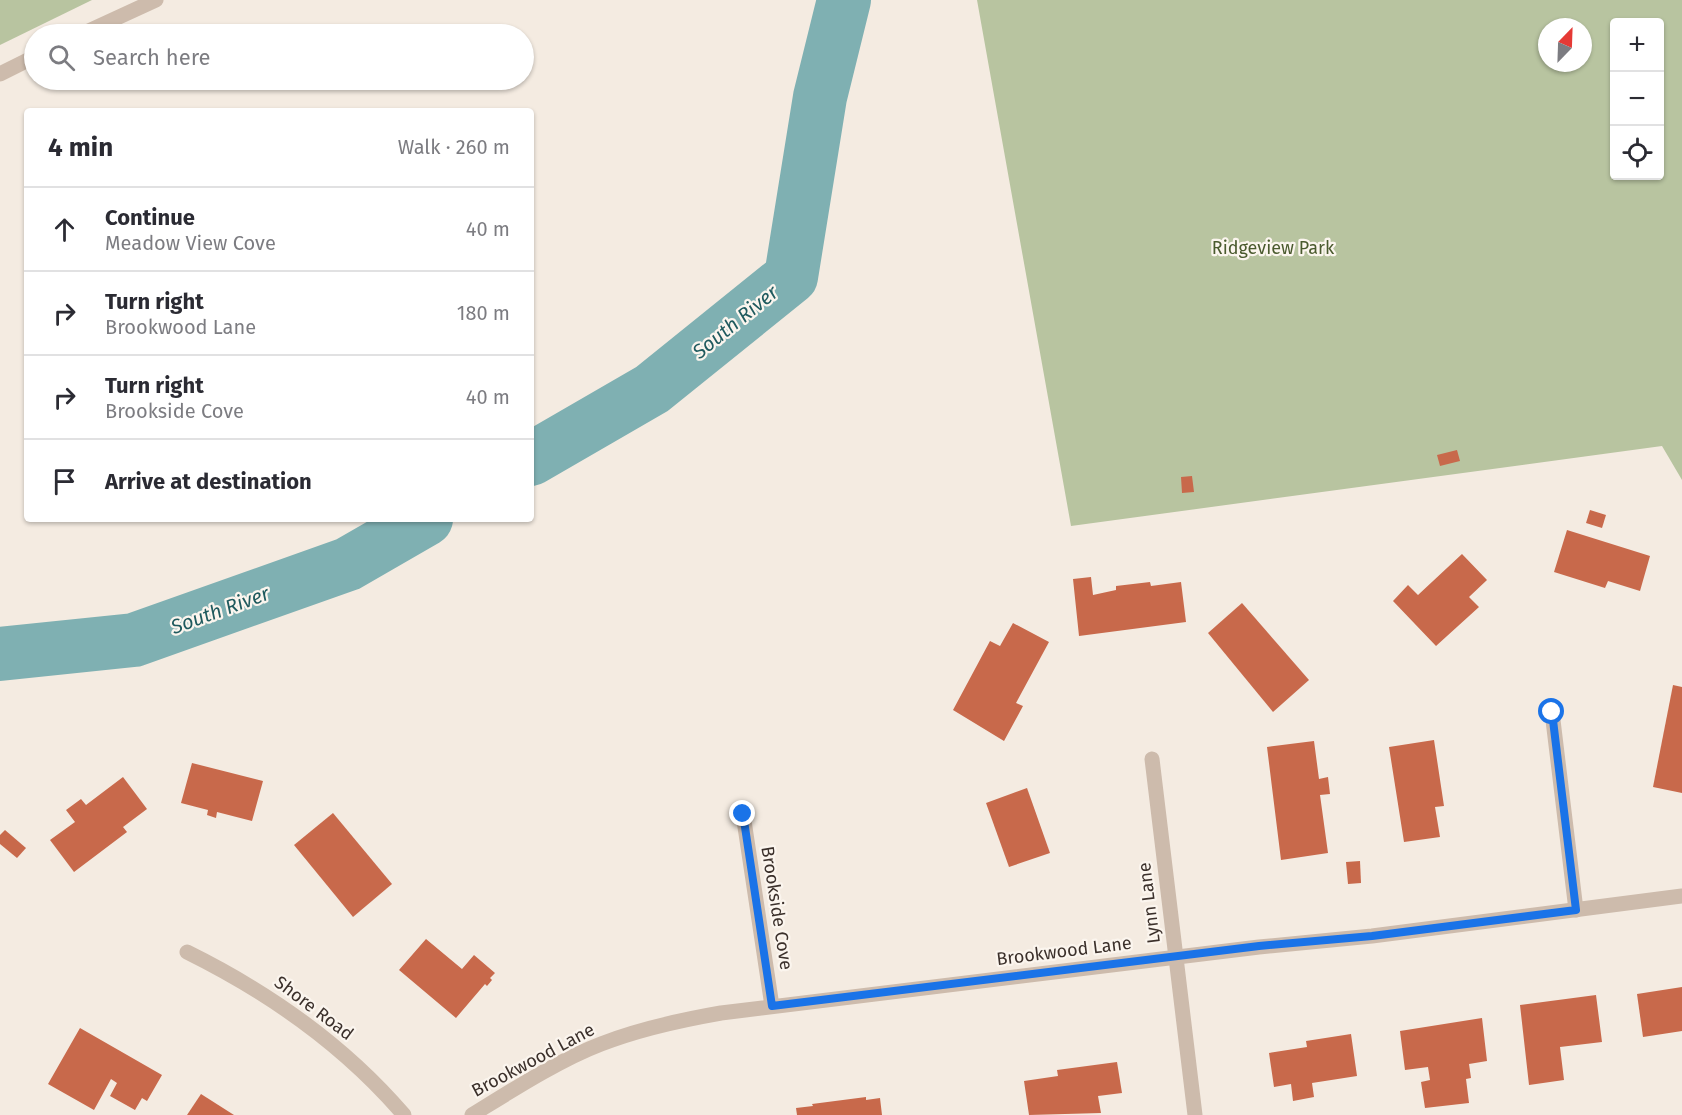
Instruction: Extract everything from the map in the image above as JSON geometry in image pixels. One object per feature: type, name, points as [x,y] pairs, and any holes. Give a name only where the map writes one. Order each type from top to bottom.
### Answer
[{"type":"street","points":[[104,24],[156,0]]},
{"type":"street","points":[[0,74],[24,62]]},
{"type":"street","points":[[1552,712],[1576,910]]},
{"type":"street","name":"Lynn Lane","points":[[1152,759],[1195,1115]]},
{"type":"street","name":"Brookside Cove","points":[[743,814],[772,1006]]},
{"type":"street","name":"Brookwood Lane","points":[[472,1115],[512,1090],[600,1044],[680,1020],[772,1006],[1175,957],[1372,936],[1682,896]]},
{"type":"street","name":"Shore Road","points":[[187,952],[226,971],[282,1005],[335,1046],[383,1091],[404,1115]]},
{"type":"green space","points":[[0,0],[92,0],[43,24],[24,24],[24,33],[0,45]]},
{"type":"green space","name":"Ridgeview Park","points":[[977,0],[1682,0],[1682,480],[1662,446],[1071,526]]},
{"type":"building","points":[[1457,450],[1460,461],[1440,466],[1437,455]]},
{"type":"building","points":[[1192,476],[1194,492],[1182,493],[1181,477]]},
{"type":"building","points":[[1590,510],[1606,515],[1602,528],[1586,523]]},
{"type":"building","points":[[1567,530],[1650,556],[1640,591],[1608,581],[1605,588],[1554,572]]},
{"type":"building","points":[[1462,554],[1487,580],[1469,597],[1479,607],[1436,646],[1393,601],[1408,585],[1418,595]]},
{"type":"building","points":[[1091,577],[1093,595],[1116,590],[1116,586],[1150,582],[1151,586],[1181,582],[1186,622],[1079,636],[1073,579]]},
{"type":"building","points":[[1242,603],[1309,680],[1273,712],[1208,633]]},
{"type":"building","points":[[1013,623],[1049,642],[1016,703],[1023,706],[1004,741],[953,710],[990,641],[1000,646]]},
{"type":"building","points":[[1673,685],[1682,687],[1682,793],[1653,787]]},
{"type":"building","points":[[1434,740],[1444,806],[1435,807],[1440,837],[1404,842],[1389,747]]},
{"type":"building","points":[[1314,741],[1319,779],[1328,777],[1330,794],[1320,795],[1328,853],[1281,860],[1267,747]]},
{"type":"building","points":[[192,763],[263,781],[252,821],[217,812],[216,818],[207,815],[208,810],[181,803]]},
{"type":"building","points":[[123,777],[147,809],[123,827],[127,832],[74,872],[50,840],[75,822],[66,810],[81,799],[86,805]]},
{"type":"building","points":[[1027,788],[1050,853],[1009,867],[986,803]]},
{"type":"building","points":[[333,813],[392,884],[353,917],[294,845]]},
{"type":"building","points":[[5,830],[26,848],[17,858],[0,844],[0,835]]},
{"type":"building","points":[[1360,861],[1361,883],[1348,884],[1346,862]]},
{"type":"building","points":[[426,939],[462,969],[474,955],[495,973],[487,986],[485,984],[456,1018],[399,970]]},
{"type":"building","points":[[1682,987],[1682,1031],[1643,1037],[1637,994]]},
{"type":"building","points":[[1596,995],[1602,1042],[1560,1047],[1564,1080],[1529,1085],[1520,1005]]},
{"type":"building","points":[[1482,1018],[1487,1061],[1469,1064],[1471,1078],[1466,1079],[1469,1103],[1425,1108],[1421,1082],[1430,1080],[1428,1067],[1405,1070],[1400,1031]]},
{"type":"building","points":[[80,1028],[162,1075],[147,1101],[142,1098],[135,1110],[110,1096],[117,1083],[111,1079],[94,1110],[48,1084]]},
{"type":"building","points":[[1351,1034],[1357,1076],[1312,1083],[1314,1097],[1293,1101],[1291,1084],[1274,1087],[1269,1053],[1307,1047],[1306,1041]]},
{"type":"building","points":[[1117,1062],[1122,1093],[1098,1096],[1101,1113],[1029,1115],[1024,1081],[1058,1076],[1057,1070]]},
{"type":"building","points":[[201,1094],[234,1115],[187,1115]]},
{"type":"building","points":[[866,1097],[866,1100],[880,1098],[882,1115],[797,1115],[796,1108]]},
{"type":"waterway","name":"South River","points":[[534,457],[652,389],[791,277],[820,97],[844,0]]},
{"type":"waterway","name":"South River","points":[[0,654],[134,640],[348,564],[421,522]]},
{"type":"route","points":[[743,814],[772,1006],[1259,946],[1372,936],[1576,910],[1552,712]]}]
